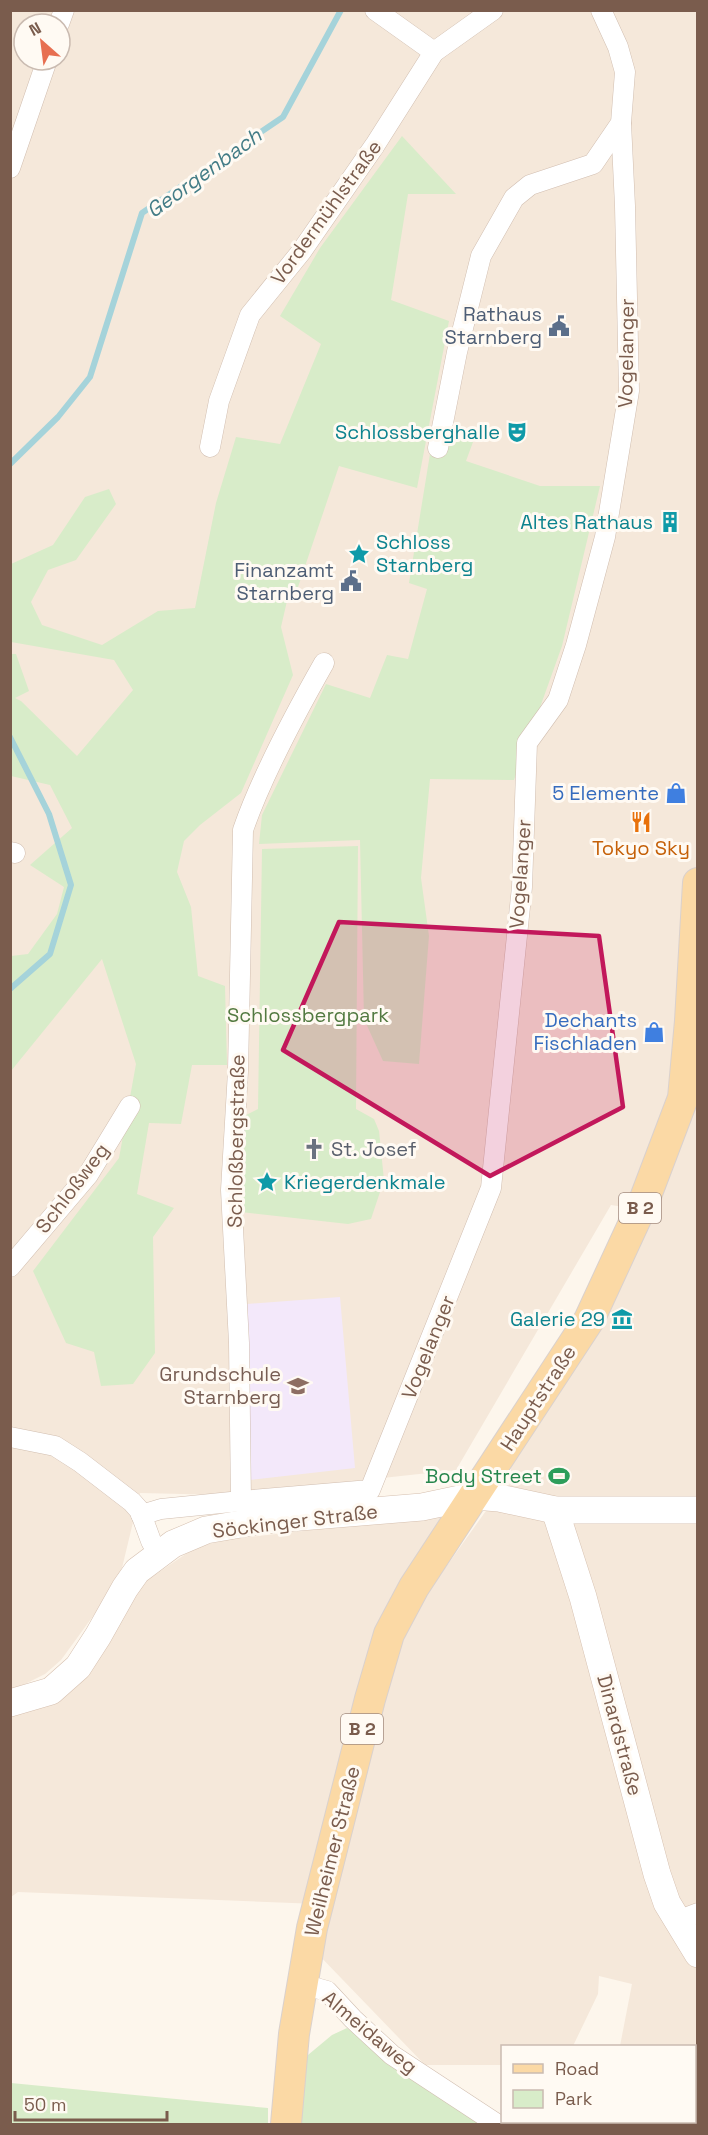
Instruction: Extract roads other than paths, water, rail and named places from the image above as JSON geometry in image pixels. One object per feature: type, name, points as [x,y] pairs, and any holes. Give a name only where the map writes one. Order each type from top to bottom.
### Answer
[{"type":"main road","name":"Hauptstraße","points":[[474,1496],[589,1320],[644,1201],[683,1098],[698,883]]},
{"type":"main road","name":"Söckinger Straße","points":[[10,1703],[51,1691],[78,1667],[137,1571],[172,1544],[206,1530],[239,1524],[422,1507],[474,1496],[499,1498],[555,1510],[698,1510]]},
{"type":"main road","name":"Weilheimer Straße","points":[[286,2124],[291,2057],[312,1928],[334,1836],[389,1634],[414,1587],[474,1496]]},
{"type":"main road","name":"Dinardstraße","points":[[555,1510],[583,1597],[657,1874],[667,1903],[687,1917],[698,1954]]},
{"type":"street","points":[[375,10],[434,52]]},
{"type":"street","name":"Vordermühlstraße","points":[[210,447],[219,400],[250,315],[301,252],[375,145],[434,52],[494,10]]},
{"type":"street","points":[[438,448],[457,352],[481,256],[514,198],[530,185],[593,164],[621,123],[624,72],[618,47],[601,10]]},
{"type":"street","points":[[10,168],[43,72]]},
{"type":"street","name":"Vogelanger","points":[[241,1501],[370,1490],[491,1188],[522,887],[527,743],[558,700],[576,645],[605,537],[629,392],[626,206],[621,123]]},
{"type":"street","name":"Schloßbergstraße","points":[[241,1501],[239,1343],[231,1190],[238,1071],[243,830],[251,807],[303,699],[324,663]]},
{"type":"street","name":"Schloßweg","points":[[10,1267],[88,1174],[130,1106]]},
{"type":"street","points":[[10,1437],[55,1446],[132,1502],[141,1515],[158,1554]]},
{"type":"street","points":[[141,1515],[161,1509],[241,1501]]},
{"type":"street","name":"Almeidaweg","points":[[302,1984],[327,1991],[392,2055],[497,2124]]},
{"type":"waterway","name":"Georgenbach","points":[[10,464],[58,417],[90,377],[142,213],[283,117],[341,10]]},
{"type":"waterway","name":"Georgenbach","points":[[10,737],[49,814],[71,885],[50,954],[10,989]]},
{"type":"place","name":"Rathaus Starnberg","points":[[559,326]]},
{"type":"place","name":"Schlossberghalle","points":[[517,432]]},
{"type":"place","name":"Altes Rathaus","points":[[670,522]]},
{"type":"place","name":"Schloss Starnberg","points":[[359,554]]},
{"type":"place","name":"Finanzamt Starnberg","points":[[351,581]]},
{"type":"place","name":"5 Elemente","points":[[676,793]]},
{"type":"place","name":"Tokyo Sky","points":[[641,822]]},
{"type":"place","name":"Dechants Fischladen","points":[[654,1032]]},
{"type":"place","name":"St. Josef","points":[[314,1149]]},
{"type":"place","name":"Kriegerdenkmale","points":[[267,1182]]},
{"type":"place","name":"Galerie 29","points":[[622,1319]]},
{"type":"place","name":"Grundschule Starnberg","points":[[298,1386]]},
{"type":"place","name":"Body Street","points":[[559,1476]]},
{"type":"park label","name":"Schlossbergpark","points":[[308,1015]]}]
